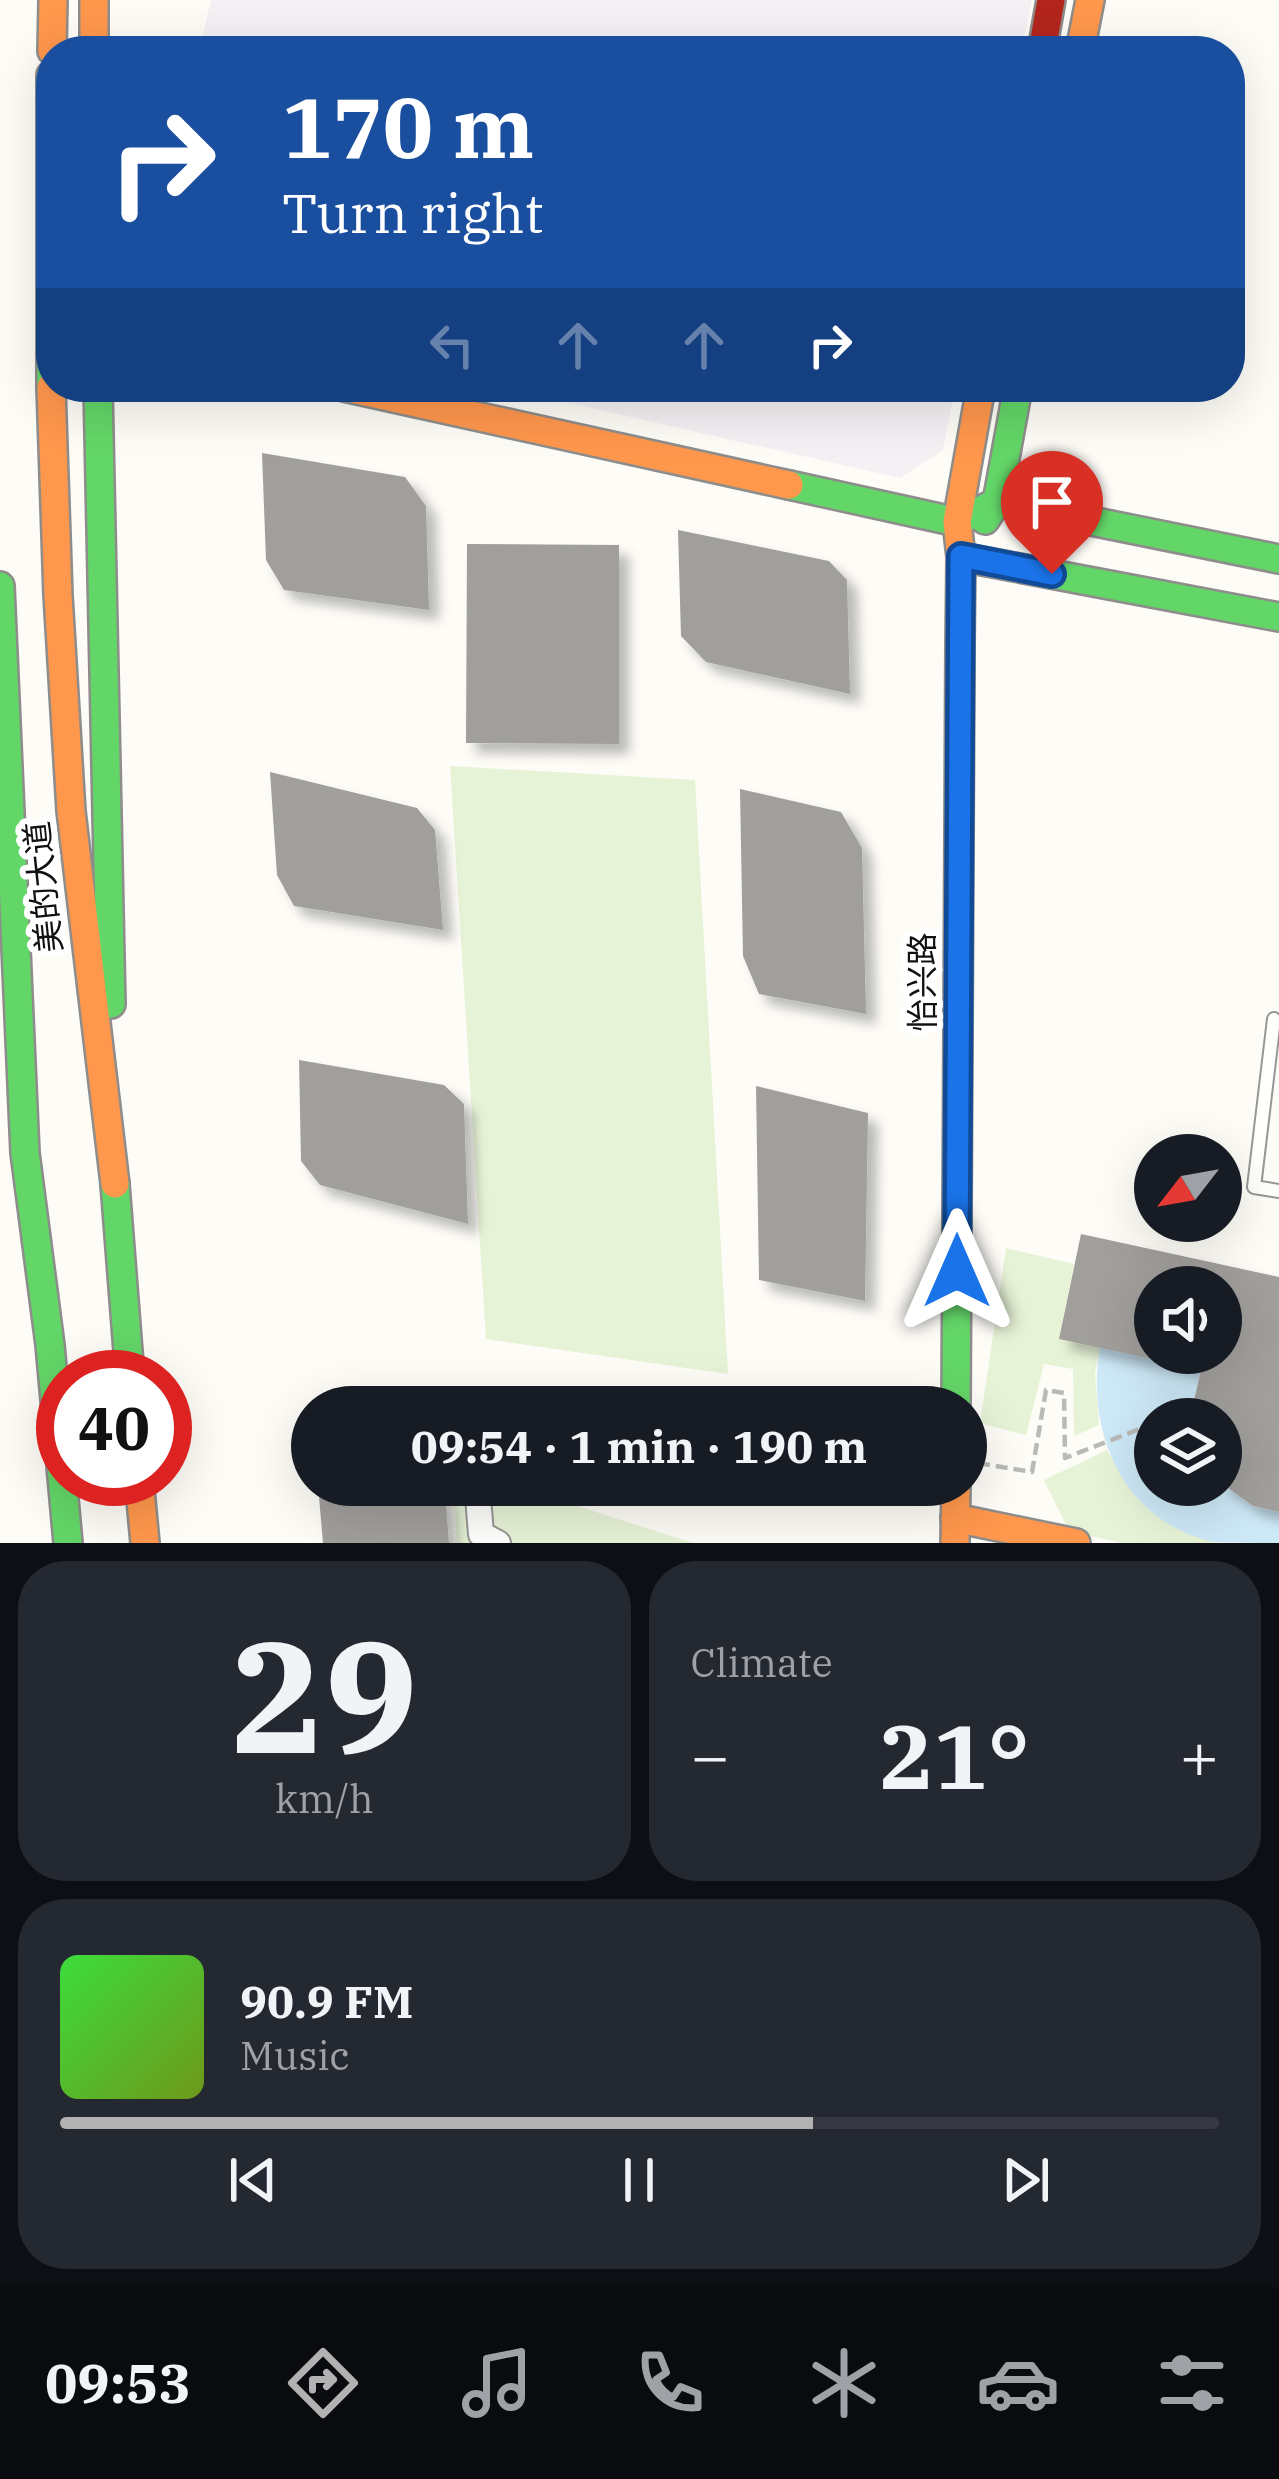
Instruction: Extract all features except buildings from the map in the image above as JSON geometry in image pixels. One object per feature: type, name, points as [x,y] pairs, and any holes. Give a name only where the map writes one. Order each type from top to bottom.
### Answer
[{"type":"main road","points":[[52,36],[53,0]]},
{"type":"main road","points":[[94,0],[94,36]]},
{"type":"main road","points":[[1045,36],[1051,0]]},
{"type":"main road","points":[[1083,36],[1090,0]]},
{"type":"main road","name":"美的大道","points":[[52,402],[70,812],[112,1149],[128,1350]]},
{"type":"main road","points":[[98,402],[110,825],[112,1149]]},
{"type":"main road","points":[[412,402],[957,522],[997,502],[1279,559]]},
{"type":"main road","name":"怡兴路","points":[[956,1386],[961,556],[957,522],[978,402]]},
{"type":"main road","points":[[1015,402],[997,502],[961,556],[1279,616]]},
{"type":"main road","name":"美的大道","points":[[0,586],[25,1154],[50,1345],[68,1543]]},
{"type":"main road","points":[[0,1004],[25,1154]]},
{"type":"main road","points":[[142,1506],[146,1543]]},
{"type":"main road","points":[[955,1530],[1076,1543]]},
{"type":"street","points":[[481,1506],[487,1540]]},
{"type":"lane","points":[[1274,1019],[1254,1187],[1279,1191]]},
{"type":"path","points":[[987,1465],[1032,1472],[1046,1390],[1064,1393],[1065,1458],[1134,1431]]},
{"type":"shaded area","points":[[211,0],[1032,0],[1024,36],[203,36]]},
{"type":"shaded area","points":[[565,402],[952,402],[943,450],[900,478]]},
{"type":"green space","points":[[450,766],[695,780],[728,1374],[486,1339]]},
{"type":"green space","points":[[1006,1248],[1074,1264],[1059,1339],[1100,1347],[1095,1373],[1099,1425],[1074,1436],[1073,1369],[1044,1364],[1026,1435],[987,1425],[985,1386]]},
{"type":"green space","points":[[1107,1450],[1134,1489],[1134,1506],[1150,1506],[1184,1529],[1219,1543],[1122,1543],[1069,1531],[1044,1480]]},
{"type":"green space","points":[[454,1506],[578,1506],[693,1543],[457,1543]]},
{"type":"water","points":[[1100,1347],[1134,1355],[1134,1374],[1200,1374],[1195,1398],[1134,1398],[1134,1494],[1105,1441],[1097,1379]]},
{"type":"water","points":[[1242,1498],[1279,1512],[1279,1543],[1214,1542],[1147,1506],[1242,1506]]},
{"type":"traffic: fast","points":[[98,402],[111,1004]]},
{"type":"traffic: fast","points":[[985,520],[997,502],[1015,402]]},
{"type":"traffic: fast","points":[[789,485],[957,522],[997,502],[1279,559]]},
{"type":"traffic: fast","points":[[961,557],[1279,617]]},
{"type":"traffic: fast","points":[[0,586],[25,1153],[50,1345],[68,1543]]},
{"type":"traffic: fast","points":[[956,1386],[960,644]]},
{"type":"traffic: fast","points":[[115,1184],[128,1350]]},
{"type":"traffic: slow","points":[[52,36],[53,0]]},
{"type":"traffic: slow","points":[[94,0],[94,36]]},
{"type":"traffic: slow","points":[[1083,36],[1090,0]]},
{"type":"traffic: slow","points":[[52,402],[71,811],[115,1184]]},
{"type":"traffic: slow","points":[[412,402],[789,485]]},
{"type":"traffic: slow","points":[[960,644],[957,522],[978,402]]},
{"type":"traffic: slow","points":[[142,1506],[145,1543]]},
{"type":"traffic: slow","points":[[955,1543],[956,1506]]},
{"type":"traffic: slow","points":[[955,1518],[1076,1543]]},
{"type":"traffic: jam","points":[[1045,36],[1051,0]]},
{"type":"route","points":[[957,1271],[961,556],[1052,574]]}]
